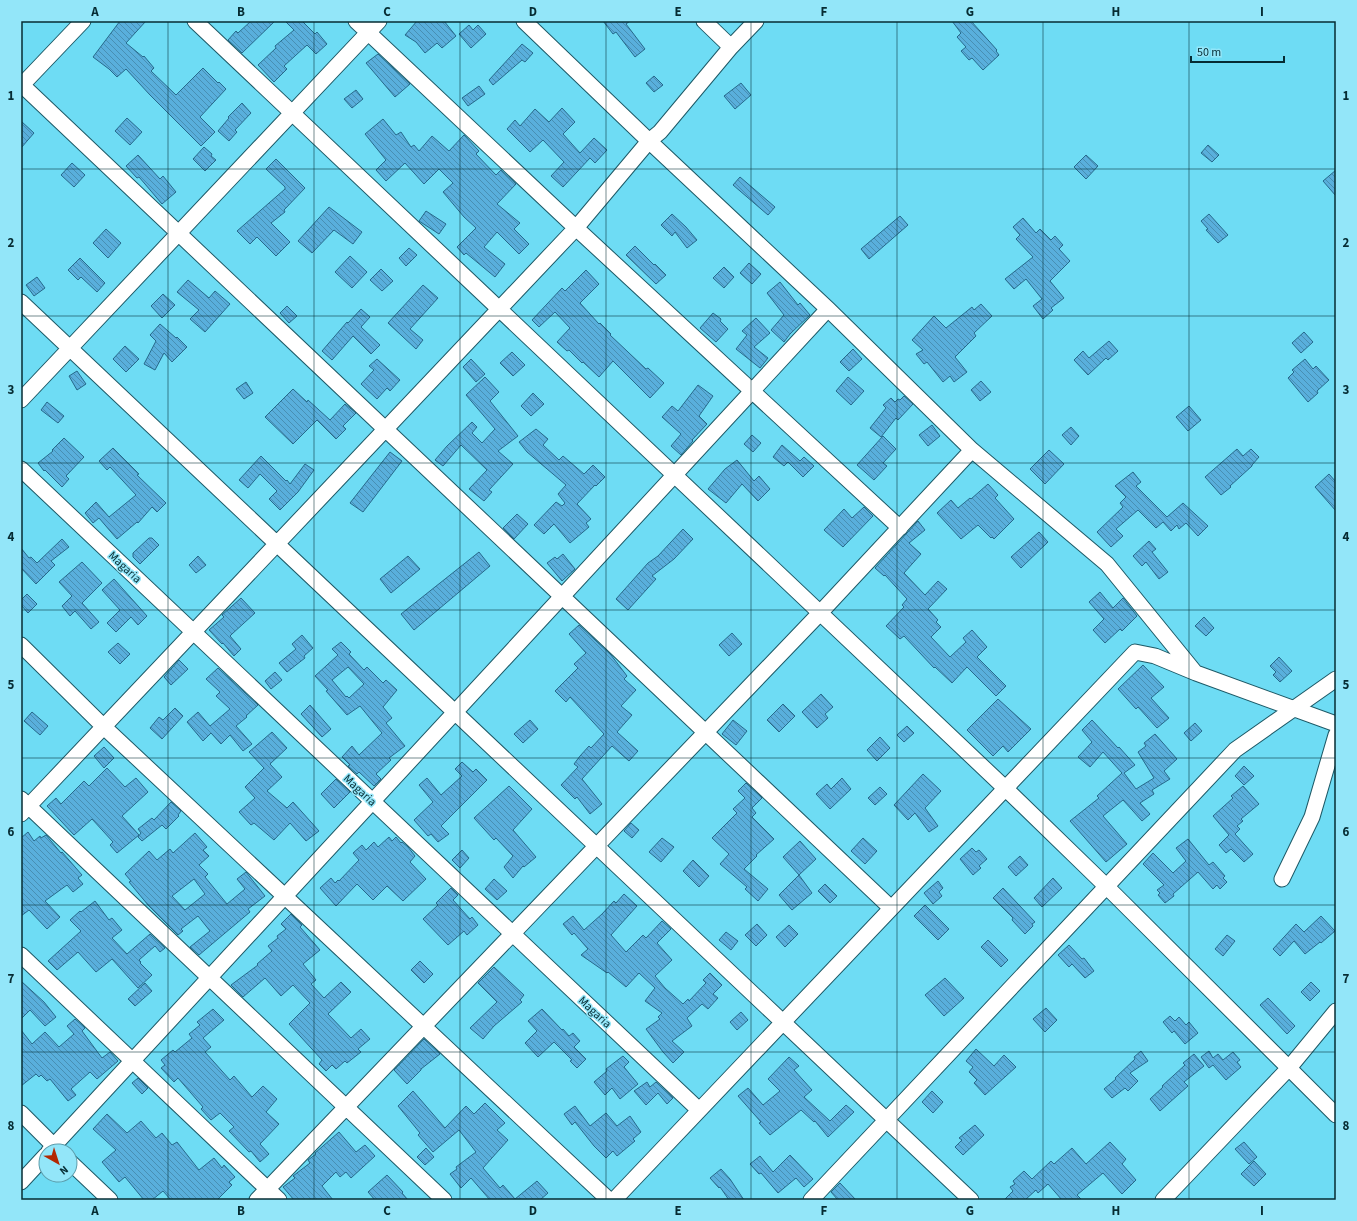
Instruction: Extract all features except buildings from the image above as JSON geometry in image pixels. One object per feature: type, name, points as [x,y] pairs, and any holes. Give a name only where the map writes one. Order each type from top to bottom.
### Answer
[{"type":"street","points":[[83,21],[22,85],[891,908]]},
{"type":"street","points":[[195,21],[1005,788],[1106,886],[1336,1115]]},
{"type":"street","points":[[356,21],[576,228],[900,528]]},
{"type":"street","points":[[21,400],[379,21]]},
{"type":"street","points":[[524,21],[828,309],[972,450],[1107,564],[1196,673]]},
{"type":"street","points":[[704,21],[731,47]]},
{"type":"street","points":[[444,1200],[210,978],[23,806],[104,727],[576,228],[649,141],[660,132],[731,47],[756,21]]},
{"type":"street","points":[[21,302],[972,1200]]},
{"type":"street","points":[[59,1143],[132,1061],[828,309]]},
{"type":"street","points":[[257,1200],[820,613],[972,450]]},
{"type":"street","name":"Magaria","points":[[21,469],[699,1110]]},
{"type":"street","points":[[21,645],[104,727],[609,1200]]},
{"type":"street","points":[[614,1200],[1135,652],[1155,656],[1196,673],[1336,724]]},
{"type":"street","points":[[811,1200],[1235,750],[1336,679]]},
{"type":"street","points":[[1282,879],[1312,817],[1336,735]]},
{"type":"street","points":[[21,955],[279,1200]]},
{"type":"street","points":[[1163,1200],[1289,1068],[1336,1011]]},
{"type":"street","points":[[21,1113],[45,1143]]},
{"type":"street","points":[[21,1182],[38,1165]]},
{"type":"street","points":[[78,1170],[110,1200]]}]
